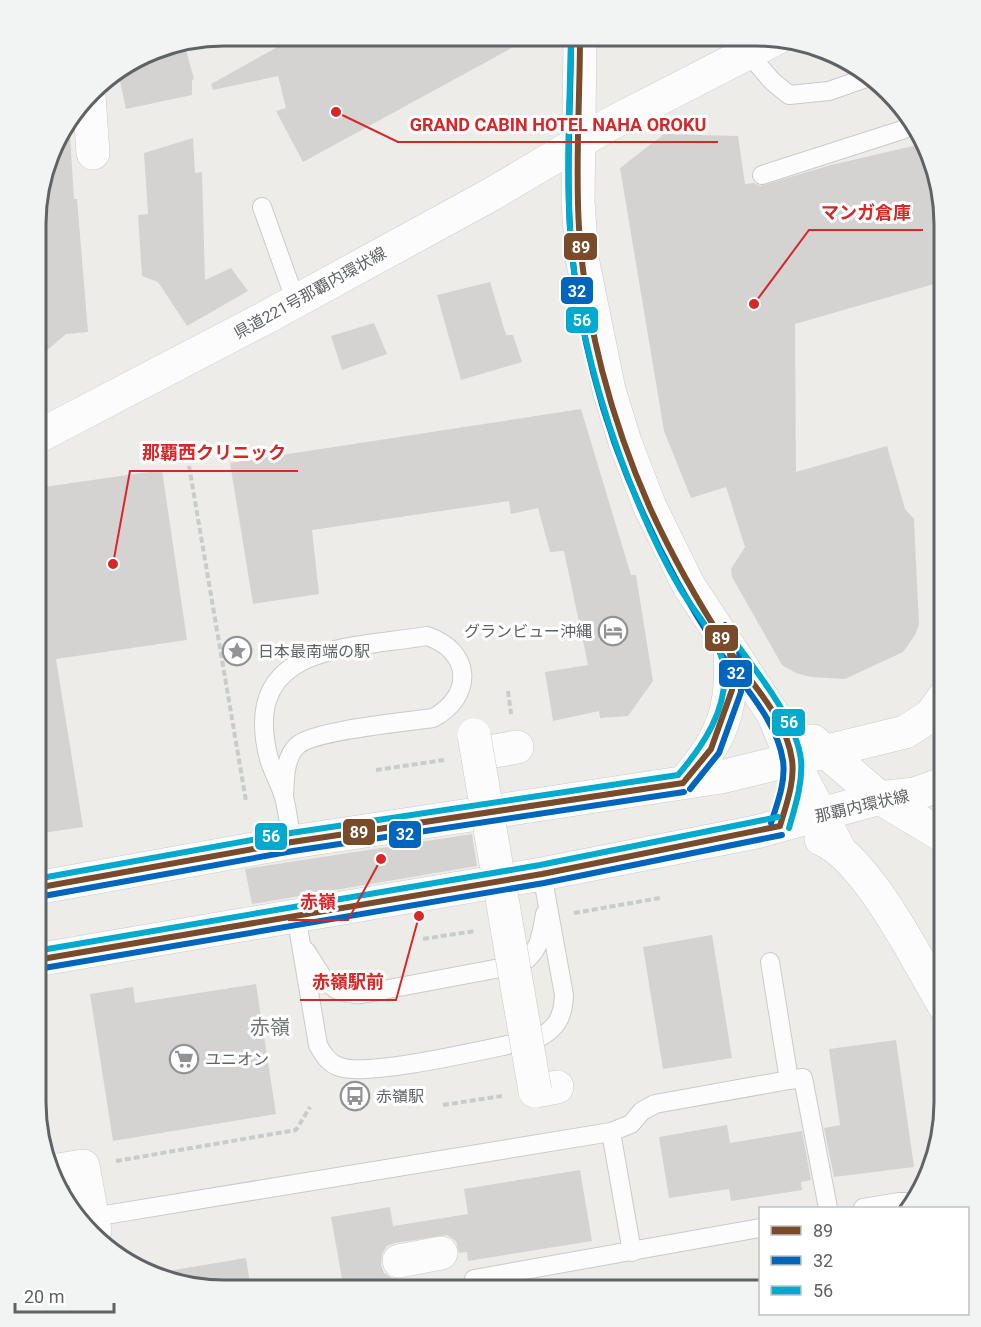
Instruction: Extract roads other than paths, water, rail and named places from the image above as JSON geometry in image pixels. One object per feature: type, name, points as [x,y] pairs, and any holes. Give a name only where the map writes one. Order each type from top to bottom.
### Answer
[{"type":"main road","points":[[580,46],[578,211],[582,258],[612,399],[634,468],[668,546],[689,586],[773,714],[796,775],[839,849],[881,901],[934,989]]},
{"type":"main road","name":"県道221号那覇内環状線","points":[[46,432],[296,302],[492,194],[579,141],[761,46]]},
{"type":"main road","points":[[91,107],[93,153]]},
{"type":"main road","points":[[683,783],[701,764],[720,731],[732,690],[730,651]]},
{"type":"main road","points":[[780,826],[796,775],[827,752],[905,732],[930,716],[934,711]]},
{"type":"main road","points":[[773,714],[827,752],[880,798],[934,830]]},
{"type":"main road","points":[[517,747],[476,745],[506,926],[546,1089]]},
{"type":"main road","points":[[46,886],[292,842],[721,777],[796,775],[880,798]]},
{"type":"main road","name":"那覇内環状線","points":[[780,826],[880,798],[915,794],[934,787]]},
{"type":"main road","points":[[46,959],[299,930],[544,887],[780,826],[816,837],[839,849]]},
{"type":"main road","points":[[68,1169],[93,1222]]},
{"type":"main road","points":[[399,1261],[441,1253]]},
{"type":"lane","points":[[748,53],[772,81],[789,95],[829,91],[861,80]]},
{"type":"lane","points":[[762,175],[906,128]]},
{"type":"lane","points":[[262,207],[296,302]]},
{"type":"lane","points":[[284,797],[285,773],[291,753],[299,744],[327,735],[433,718],[448,710],[458,698],[462,681],[455,653],[444,641],[428,636],[317,654],[296,663],[278,677],[267,695],[263,720],[269,759],[284,797],[292,842]]},
{"type":"lane","points":[[299,930],[328,984],[339,992],[362,994],[521,964],[532,956],[539,945],[544,887]]},
{"type":"lane","points":[[299,930],[318,1045],[324,1057],[337,1067],[351,1070],[429,1060],[537,1039],[550,1032],[559,1023],[563,1011],[564,995],[544,887]]},
{"type":"lane","points":[[770,962],[789,1080]]},
{"type":"lane","points":[[95,1224],[611,1132],[631,1124],[642,1111],[655,1104],[803,1078],[828,1207]]},
{"type":"lane","points":[[611,1132],[633,1252]]},
{"type":"lane","points":[[873,1207],[905,1202]]},
{"type":"lane","points":[[474,1278],[759,1228]]},
{"type":"place","name":"GRAND CABIN HOTEL NAHA OROKU","points":[[336,112]]},
{"type":"place","name":"マンガ倉庫","points":[[754,304]]},
{"type":"place","name":"那覇西クリニック","points":[[113,564]]},
{"type":"place","name":"グランビュー沖縄","points":[[613,631]]},
{"type":"place","name":"日本最南端の駅","points":[[237,651]]},
{"type":"place","name":"赤嶺","points":[[381,859]]},
{"type":"place","name":"赤嶺駅前","points":[[419,916]]},
{"type":"place","name":"ユニオン","points":[[184,1059]]},
{"type":"place","name":"赤嶺駅","points":[[355,1096]]},
{"type":"district","name":"赤嶺","points":[[270,1027]]}]
